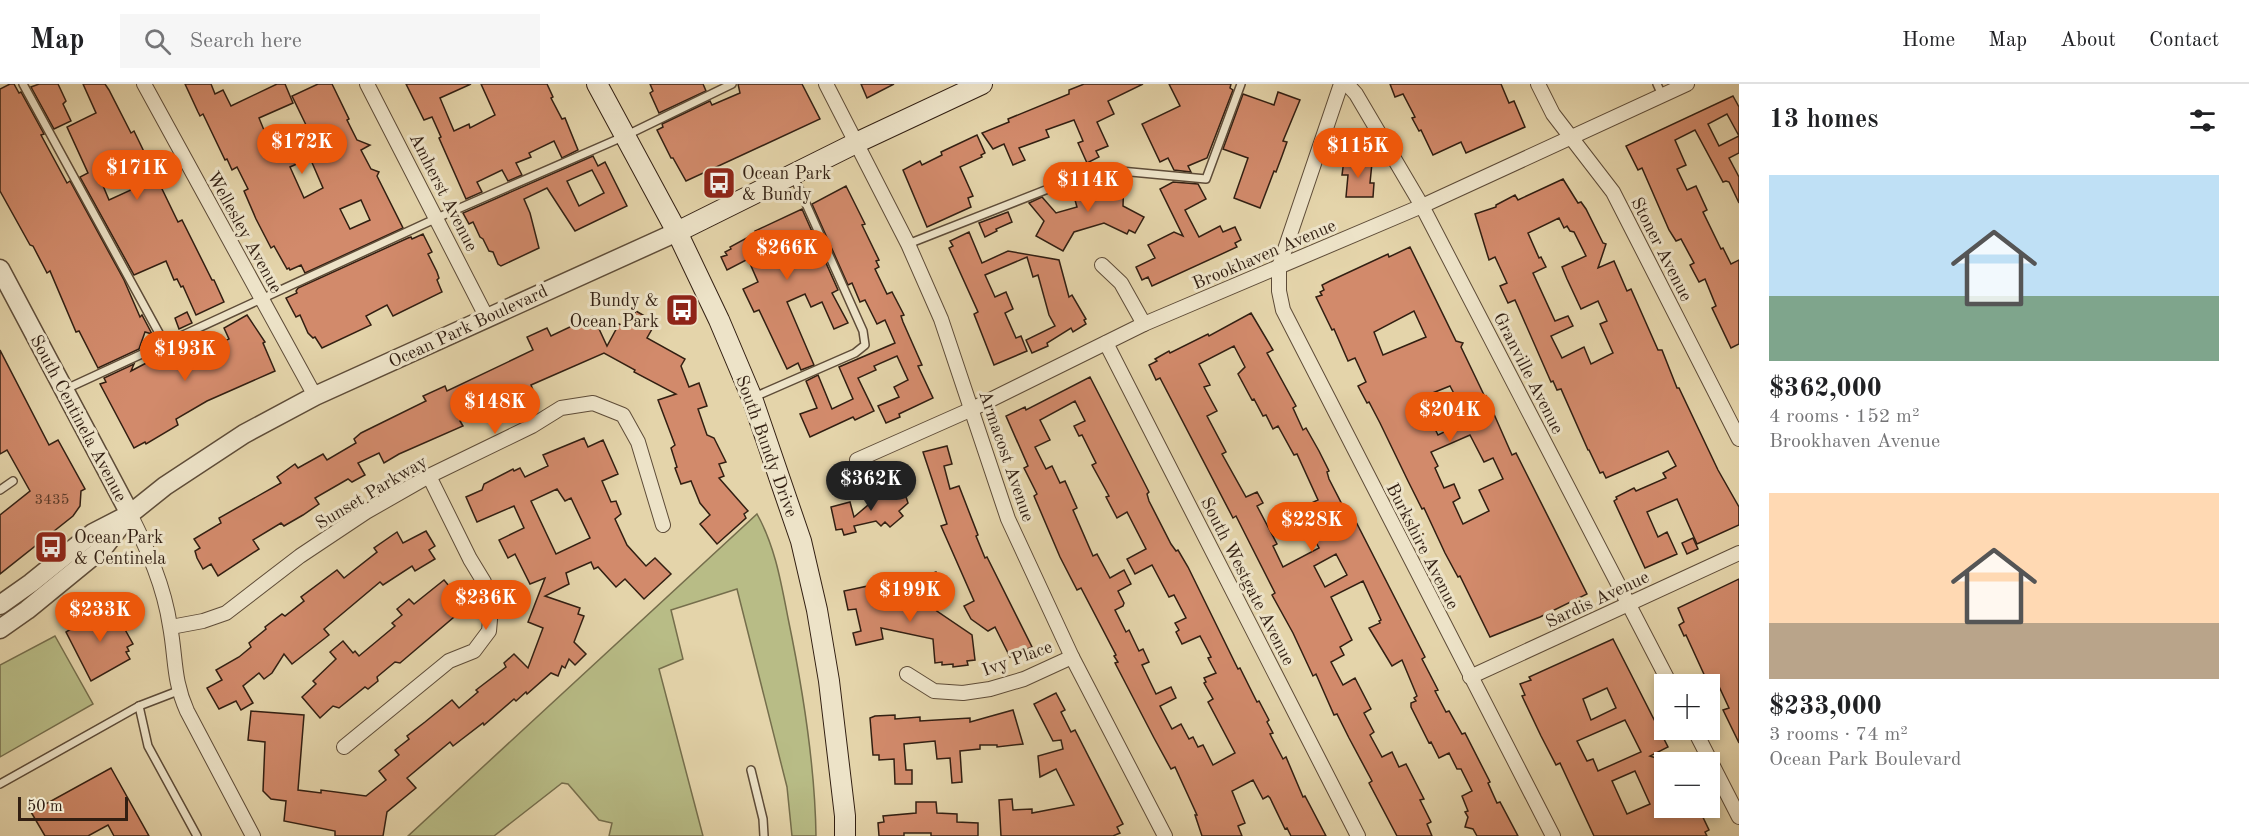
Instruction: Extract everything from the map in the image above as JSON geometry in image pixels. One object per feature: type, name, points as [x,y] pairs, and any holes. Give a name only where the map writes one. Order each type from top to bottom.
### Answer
[{"type":"main road","name":"South Bundy Drive","points":[[597,84],[677,232],[719,320],[752,398],[801,541],[830,681],[845,816],[845,836]]},
{"type":"main road","name":"Ocean Park Boulevard","points":[[677,232],[856,143],[982,84]]},
{"type":"street","name":"Wellesley Avenue","points":[[144,84],[315,396]]},
{"type":"street","name":"Amherst Avenue","points":[[367,84],[487,318]]},
{"type":"street","name":"Armacost Avenue","points":[[826,84],[908,244],[941,320],[1008,519],[1072,657],[1165,836]]},
{"type":"street","points":[[1279,267],[1341,84]]},
{"type":"street","name":"Granville Avenue","points":[[1347,84],[1356,94],[1422,206],[1665,674]]},
{"type":"street","name":"Stoner Avenue","points":[[1538,84],[1553,114],[1613,192],[1739,439]]},
{"type":"street","name":"Brookhaven Avenue","points":[[857,460],[972,409],[1144,324],[1422,206],[1570,136],[1659,90],[1687,84]]},
{"type":"street","name":"Ocean Park Boulevard","points":[[1,603],[31,584],[93,533],[130,514],[165,486],[244,434],[315,396],[677,232]]},
{"type":"street","points":[[1102,265],[1121,283],[1144,324]]},
{"type":"street","name":"Burkshire Avenue","points":[[1279,267],[1279,291],[1283,310],[1293,332],[1553,836]]},
{"type":"street","name":"South Centinela Avenue","points":[[0,269],[66,390],[149,553],[164,597],[171,627],[178,691],[253,836]]},
{"type":"street","name":"South Westgate Avenue","points":[[1106,343],[1358,836]]},
{"type":"street","name":"Sunset Parkway","points":[[171,627],[203,621],[226,613],[300,556],[366,512],[429,476],[532,426],[561,408],[593,404],[622,415],[638,442],[663,525]]},
{"type":"street","points":[[344,747],[449,661],[474,651],[489,631],[491,608],[484,582],[470,559],[429,476]]},
{"type":"street","name":"Ocean Park Boulevard","points":[[0,629],[104,547],[130,514]]},
{"type":"street","name":"Sardis Avenue","points":[[1470,677],[1739,553]]},
{"type":"street","name":"Ivy Place","points":[[907,674],[934,691],[963,693],[990,689],[1024,679],[1072,657]]},
{"type":"street","points":[[1700,740],[1739,817]]},
{"type":"lane","points":[[23,84],[165,344]]},
{"type":"lane","points":[[66,390],[436,218],[625,136],[732,84]]},
{"type":"lane","points":[[908,244],[1099,169],[1206,179],[1241,84]]},
{"type":"lane","points":[[752,398],[855,352],[865,345],[863,331],[792,175]]},
{"type":"lane","points":[[0,490],[12,481]]},
{"type":"lane","points":[[0,784],[139,706],[178,691]]},
{"type":"lane","points":[[139,706],[148,746],[197,836]]},
{"type":"lane","points":[[751,770],[763,819],[764,836]]},
{"type":"green space","points":[[757,514],[777,565],[799,672],[811,754],[816,836],[792,836],[787,787],[737,589],[671,610],[683,659],[659,669],[703,836],[609,836],[612,823],[599,820],[568,784],[562,783],[494,836],[408,836]]},
{"type":"green space","points":[[55,636],[93,704],[0,757],[0,665]]},
{"type":"building","points":[[14,84],[19,93],[21,92],[44,134],[41,135],[67,183],[70,181],[124,280],[140,317],[142,315],[152,334],[145,332],[139,349],[98,368],[79,331],[76,332],[50,271],[47,273],[0,191],[0,89]]},
{"type":"building","points":[[39,84],[58,84],[66,101],[63,104],[71,121],[54,129],[31,87]]},
{"type":"building","points":[[83,84],[105,84],[109,90],[131,133],[134,131],[178,222],[182,220],[224,302],[196,315],[183,286],[181,287],[177,279],[174,280],[166,261],[134,275],[80,177],[88,173],[67,127],[96,113]],"holes":[[[120,166],[131,190],[109,200],[99,176]]]},
{"type":"building","points":[[185,84],[211,84],[215,94],[223,90],[231,106],[277,84],[285,84],[293,103],[259,118],[275,157],[309,143],[302,129],[307,127],[292,96],[318,84],[332,84],[357,140],[370,145],[361,150],[371,169],[379,172],[377,176],[403,228],[305,273],[301,265],[287,269],[274,246],[271,248],[256,219],[244,191],[248,189],[237,167],[232,170],[227,159],[225,160],[203,114],[200,116]],"holes":[[[310,158],[323,188],[304,198],[290,167]],[[361,200],[370,220],[350,229],[340,209]]]},
{"type":"building","points":[[406,84],[471,84],[440,98],[454,131],[469,124],[470,128],[495,115],[481,84],[547,84],[553,97],[551,98],[562,119],[565,118],[578,150],[562,158],[554,141],[529,153],[531,157],[516,163],[522,175],[508,181],[502,170],[477,182],[482,192],[466,199],[432,117],[424,120]]},
{"type":"building","points":[[650,84],[703,84],[706,91],[659,113],[650,93],[653,91]]},
{"type":"building","points":[[738,84],[802,84],[820,119],[686,181],[657,130],[663,127],[662,124],[710,101],[712,105],[740,93]]},
{"type":"building","points":[[861,84],[894,84],[867,98]]},
{"type":"building","points":[[1084,84],[1143,84],[1108,101],[1114,114],[1097,122],[1108,146],[1096,151],[1099,157],[1087,163],[1078,143],[1083,141],[1074,120],[1046,130],[1049,137],[1019,148],[1025,160],[1013,165],[1004,144],[993,149],[982,133],[1009,122],[1008,119],[1069,94],[1069,90]]},
{"type":"building","points":[[1169,84],[1231,84],[1230,88],[1233,90],[1207,158],[1188,166],[1191,172],[1174,170],[1168,158],[1160,162],[1142,124],[1180,106]]},
{"type":"building","points":[[1390,84],[1501,84],[1509,103],[1514,101],[1525,127],[1466,153],[1461,142],[1433,155],[1421,130],[1419,131],[1412,118],[1415,117],[1403,94],[1395,97]]},
{"type":"building","points":[[1278,92],[1300,100],[1283,141],[1287,142],[1282,156],[1260,208],[1234,198],[1248,158],[1223,149],[1243,94],[1274,105]]},
{"type":"building","points":[[1733,96],[1739,107],[1739,136],[1739,153],[1729,158],[1739,177],[1739,203],[1729,182],[1723,182],[1695,130],[1675,140],[1686,165],[1677,169],[1687,190],[1696,186],[1707,210],[1703,212],[1721,249],[1723,248],[1731,264],[1739,260],[1739,344],[1731,348],[1712,308],[1716,306],[1705,279],[1699,282],[1690,265],[1694,263],[1681,239],[1676,241],[1669,230],[1642,168],[1638,170],[1626,146]],"holes":[[[1727,114],[1739,136],[1719,146],[1708,124]]]},
{"type":"building","points":[[977,135],[985,153],[981,155],[982,157],[960,167],[973,196],[968,198],[971,207],[927,227],[903,170],[920,161],[922,165],[942,155],[941,152]]},
{"type":"building","points":[[593,156],[598,166],[605,162],[627,206],[575,231],[547,188],[524,199],[539,248],[501,266],[480,237],[473,222],[469,224],[463,213]],"holes":[[[592,170],[604,193],[579,206],[567,181]]]},
{"type":"building","points":[[1344,160],[1372,163],[1370,183],[1374,183],[1373,197],[1346,197],[1348,175],[1342,175]]},
{"type":"building","points":[[1094,177],[1124,177],[1123,206],[1144,217],[1135,233],[1129,230],[1127,234],[1104,223],[1074,232],[1063,251],[1036,236],[1044,221],[1029,203],[1042,197],[1056,213],[1077,207],[1075,200],[1090,195],[1086,183],[1095,180]]},
{"type":"building","points":[[1563,179],[1578,203],[1581,202],[1586,209],[1603,243],[1606,244],[1598,268],[1614,261],[1627,291],[1631,289],[1658,350],[1662,350],[1677,388],[1739,507],[1739,525],[1697,544],[1677,499],[1647,512],[1658,537],[1667,532],[1677,554],[1645,568],[1614,501],[1616,497],[1634,488],[1636,491],[1666,478],[1663,473],[1676,466],[1668,451],[1606,478],[1603,472],[1600,473],[1561,389],[1557,390],[1553,381],[1551,382],[1515,300],[1508,303],[1500,286],[1507,283],[1495,257],[1489,260],[1475,214],[1496,207],[1515,195],[1518,200]],"holes":[[[1559,218],[1564,228],[1567,226],[1570,231],[1574,232],[1586,256],[1562,267],[1567,279],[1581,309],[1598,301],[1607,321],[1600,324],[1613,353],[1591,364],[1584,347],[1562,358],[1551,336],[1573,326],[1568,316],[1555,321],[1533,273],[1546,267],[1541,257],[1539,258],[1528,233]]]},
{"type":"building","points":[[1173,182],[1198,184],[1206,199],[1185,210],[1199,237],[1220,226],[1223,232],[1235,227],[1241,240],[1235,243],[1237,247],[1152,286],[1148,277],[1142,280],[1136,267],[1155,258],[1148,245],[1174,232],[1183,236],[1160,189]]},
{"type":"building","points":[[846,186],[865,224],[862,225],[879,260],[876,261],[879,267],[875,269],[887,294],[892,292],[904,315],[901,316],[903,322],[922,365],[918,366],[933,398],[899,414],[900,417],[886,423],[878,406],[899,397],[894,387],[908,380],[897,356],[874,366],[876,370],[858,378],[874,411],[855,420],[853,417],[810,437],[800,414],[817,408],[806,381],[818,375],[832,409],[853,399],[839,367],[895,343],[885,320],[877,324],[865,300],[860,302],[852,283],[848,285],[812,204]]},
{"type":"building","points":[[802,209],[838,290],[832,293],[848,323],[834,329],[822,302],[811,307],[805,294],[787,302],[814,365],[801,370],[798,363],[787,369],[759,310],[754,312],[743,289],[758,282],[748,259],[727,270],[721,257],[727,255],[725,252],[731,249],[730,247],[756,233],[755,231]]},
{"type":"building","points":[[1008,212],[1012,222],[985,237],[979,223]]},
{"type":"building","points":[[969,232],[982,263],[1008,251],[1059,260],[1069,297],[1072,295],[1086,319],[1084,320],[1086,324],[1073,332],[1071,328],[1047,343],[1048,346],[1032,353],[1026,340],[1055,326],[1049,315],[1038,275],[1033,277],[1027,257],[985,275],[995,297],[1006,292],[1013,309],[1005,313],[1016,338],[1021,336],[1027,351],[994,365],[974,314],[978,312],[949,248],[953,246],[950,241]]},
{"type":"building","points":[[423,234],[432,252],[428,254],[437,272],[439,278],[437,280],[442,292],[393,316],[387,305],[366,316],[371,325],[322,348],[315,337],[313,338],[308,333],[300,315],[296,317],[286,298],[297,293],[298,288],[408,238],[412,239]]},
{"type":"building","points":[[1410,247],[1456,341],[1463,343],[1461,347],[1512,455],[1516,453],[1587,594],[1540,617],[1490,637],[1460,576],[1458,577],[1445,553],[1424,508],[1422,509],[1369,402],[1367,403],[1358,386],[1366,382],[1355,358],[1348,361],[1316,297],[1322,295],[1320,292],[1324,290],[1322,285],[1388,254],[1389,257]],"holes":[[[1414,311],[1426,337],[1383,355],[1374,332]],[[1450,386],[1461,407],[1452,411],[1459,425],[1438,435],[1420,398]],[[1470,435],[1484,462],[1493,458],[1503,479],[1479,490],[1489,511],[1463,524],[1453,502],[1460,498],[1454,484],[1444,488],[1435,468],[1438,466],[1431,452]]]},
{"type":"building","points":[[636,311],[648,318],[644,324],[652,329],[647,338],[685,359],[681,366],[689,387],[699,383],[707,406],[698,409],[707,435],[714,438],[726,462],[719,464],[724,476],[719,478],[748,511],[744,514],[746,518],[717,544],[700,524],[710,515],[700,503],[691,481],[681,484],[675,468],[677,467],[671,448],[675,445],[658,400],[676,394],[604,353],[531,385],[533,390],[509,403],[460,421],[463,426],[384,463],[379,453],[358,463],[365,475],[352,482],[348,479],[315,498],[319,504],[303,515],[284,526],[281,523],[253,540],[259,549],[218,576],[211,564],[203,569],[195,551],[200,548],[194,539],[221,523],[219,518],[281,483],[277,477],[295,464],[298,468],[323,454],[327,460],[356,443],[354,439],[361,433],[426,401],[423,396],[445,386],[447,391],[533,350],[527,337],[547,328],[551,336],[593,316],[607,346],[619,324],[626,327]]},
{"type":"building","points":[[187,312],[192,323],[179,329],[175,318]]},
{"type":"building","points":[[1251,313],[1273,350],[1267,353],[1296,406],[1293,408],[1303,430],[1306,428],[1319,451],[1329,471],[1327,472],[1329,479],[1348,516],[1352,514],[1425,657],[1422,659],[1438,690],[1435,691],[1446,712],[1449,711],[1462,734],[1465,733],[1490,782],[1488,783],[1497,803],[1500,802],[1518,836],[1477,836],[1473,829],[1465,827],[1468,817],[1465,812],[1468,811],[1462,796],[1472,791],[1461,769],[1457,769],[1449,753],[1439,758],[1431,742],[1429,743],[1411,707],[1411,703],[1416,701],[1414,698],[1417,696],[1402,660],[1392,666],[1369,628],[1380,623],[1381,620],[1363,581],[1331,597],[1352,640],[1340,647],[1344,655],[1331,662],[1343,685],[1355,678],[1371,709],[1364,713],[1374,732],[1370,735],[1382,757],[1392,752],[1399,767],[1406,764],[1424,799],[1420,800],[1431,822],[1427,824],[1432,836],[1397,836],[1369,783],[1372,781],[1337,714],[1334,715],[1316,674],[1313,676],[1272,595],[1275,593],[1236,516],[1233,518],[1160,378],[1156,380],[1149,365],[1169,351],[1170,353],[1208,334],[1209,336]],"holes":[[[1234,346],[1245,367],[1238,374],[1252,400],[1254,399],[1263,416],[1266,415],[1273,429],[1278,426],[1294,455],[1297,454],[1318,500],[1307,505],[1311,512],[1308,514],[1317,532],[1312,535],[1319,548],[1283,567],[1273,546],[1277,544],[1257,506],[1263,503],[1257,492],[1246,497],[1222,454],[1226,452],[1207,416],[1217,411],[1204,387],[1210,385],[1199,364]],[[1336,554],[1347,575],[1325,587],[1314,566]]]},
{"type":"building","points":[[247,315],[265,342],[263,343],[275,371],[207,401],[176,419],[178,425],[146,444],[145,442],[134,448],[100,384],[106,382],[104,378],[134,364],[131,371],[171,350],[179,364],[229,339],[224,328]]},
{"type":"building","points":[[0,350],[49,445],[58,440],[85,489],[81,491],[80,506],[73,516],[0,574],[0,515],[30,491],[7,450],[0,454]]},
{"type":"building","points":[[1090,377],[1149,492],[1147,494],[1149,501],[1171,544],[1176,551],[1178,550],[1188,567],[1238,669],[1240,668],[1269,720],[1267,722],[1273,733],[1270,734],[1283,759],[1286,757],[1303,797],[1305,796],[1326,836],[1291,836],[1287,828],[1285,829],[1270,798],[1268,796],[1263,799],[1253,780],[1232,791],[1245,823],[1238,826],[1242,836],[1202,836],[1195,815],[1197,815],[1175,767],[1171,769],[1154,738],[1115,663],[1118,662],[1114,656],[1116,655],[1081,588],[1077,590],[1060,557],[1034,496],[1037,494],[1024,468],[1028,466],[1006,416],[1025,407],[1026,410]],"holes":[[[1075,401],[1085,421],[1074,426],[1079,436],[1082,435],[1096,463],[1092,465],[1109,496],[1106,497],[1117,518],[1127,512],[1146,549],[1127,559],[1135,574],[1152,565],[1169,597],[1174,595],[1186,618],[1175,623],[1179,630],[1176,632],[1182,644],[1200,636],[1211,657],[1208,658],[1216,673],[1204,678],[1206,682],[1204,683],[1213,699],[1208,702],[1235,753],[1213,765],[1203,745],[1198,747],[1193,737],[1189,739],[1181,724],[1172,729],[1160,706],[1176,698],[1171,687],[1156,694],[1142,665],[1149,662],[1143,649],[1139,651],[1129,630],[1126,632],[1115,610],[1124,603],[1118,591],[1131,584],[1124,570],[1110,578],[1097,554],[1093,556],[1073,510],[1077,508],[1065,481],[1060,483],[1052,466],[1046,469],[1035,447],[1050,440],[1040,420]]]},
{"type":"building","points":[[584,438],[588,447],[603,440],[618,474],[602,481],[611,502],[616,501],[621,514],[615,519],[627,545],[646,566],[655,558],[671,574],[644,599],[625,579],[616,587],[598,567],[594,569],[591,562],[566,573],[569,584],[545,596],[580,608],[578,614],[584,616],[574,642],[586,654],[575,665],[569,659],[565,668],[562,666],[558,676],[551,673],[527,694],[526,692],[516,701],[514,699],[484,725],[483,723],[453,746],[450,742],[407,778],[416,788],[387,812],[383,836],[335,836],[335,831],[284,821],[286,801],[271,799],[263,791],[265,742],[248,740],[251,711],[304,715],[298,790],[321,793],[321,790],[366,796],[386,780],[379,771],[399,755],[395,750],[409,739],[407,736],[452,700],[459,708],[478,692],[476,690],[506,667],[504,663],[514,654],[528,668],[543,628],[528,622],[545,578],[530,584],[515,554],[508,558],[499,540],[524,528],[514,506],[477,522],[466,497],[482,490],[484,484],[513,469],[514,471],[520,468],[525,477],[548,466],[543,455]],"holes":[[[557,489],[565,501],[571,498],[590,538],[556,554],[531,501]]]},
{"type":"building","points":[[947,446],[952,464],[944,466],[950,489],[959,486],[985,558],[987,557],[1032,647],[1010,657],[995,627],[988,631],[971,619],[964,606],[974,601],[941,526],[947,524],[923,452]]},
{"type":"building","points":[[896,486],[906,497],[908,503],[899,511],[903,516],[890,527],[885,522],[881,526],[876,521],[854,526],[856,532],[844,535],[842,529],[836,530],[831,507],[850,502],[854,517],[888,488],[891,491]]},
{"type":"building","points":[[426,531],[435,546],[429,550],[435,559],[415,571],[412,566],[383,585],[380,582],[324,629],[329,635],[292,664],[284,654],[272,673],[264,679],[259,673],[243,686],[253,703],[241,710],[236,701],[219,709],[207,688],[222,680],[216,670],[251,647],[249,643],[266,629],[265,627],[282,614],[285,616],[304,601],[301,597],[337,570],[344,578],[377,552],[374,548],[397,532],[403,543]]},
{"type":"building","points":[[1693,538],[1698,549],[1687,554],[1682,543]]},
{"type":"building","points":[[936,572],[942,588],[930,592],[925,576]]},
{"type":"building","points":[[1739,579],[1739,743],[1723,710],[1729,708],[1720,689],[1720,674],[1704,674],[1679,625],[1684,622],[1678,608]]},
{"type":"building","points":[[444,580],[459,598],[450,606],[455,613],[454,617],[400,663],[395,662],[377,677],[378,681],[368,689],[365,687],[339,708],[333,706],[320,718],[302,697],[316,684],[313,681],[336,659],[330,652],[343,641],[353,653],[355,651],[359,656],[395,626],[392,623],[402,615],[397,609],[409,599],[414,604]]},
{"type":"building","points":[[868,586],[871,598],[904,592],[905,587],[928,593],[931,607],[972,635],[975,660],[967,661],[968,665],[953,667],[953,664],[935,663],[933,639],[881,628],[883,639],[856,645],[853,633],[861,631],[856,609],[848,610],[844,591]]},
{"type":"building","points":[[107,608],[113,620],[118,617],[133,644],[127,647],[129,651],[126,652],[130,659],[91,681],[66,632],[79,624],[77,620],[92,612],[93,615]]},
{"type":"building","points":[[1613,639],[1654,720],[1654,740],[1664,740],[1668,747],[1650,756],[1654,757],[1654,818],[1703,818],[1709,830],[1705,832],[1707,836],[1594,836],[1560,763],[1556,765],[1522,696],[1525,695],[1520,684],[1531,680],[1529,677]],"holes":[[[1607,688],[1616,708],[1591,720],[1583,699]],[[1625,720],[1641,752],[1598,771],[1593,759],[1587,761],[1577,741]],[[1635,771],[1650,804],[1627,814],[1612,781]]]},
{"type":"building","points":[[1056,693],[1065,710],[1061,712],[1071,732],[1075,730],[1123,824],[1117,827],[1120,833],[1113,836],[1001,836],[999,800],[1012,799],[1013,810],[1032,809],[1032,813],[1074,805],[1056,769],[1040,777],[1038,756],[1063,749],[1061,740],[1053,741],[1034,704]]},
{"type":"building","points":[[1013,710],[1023,744],[997,747],[997,745],[980,745],[980,749],[960,751],[962,782],[952,783],[950,758],[937,759],[935,741],[904,744],[906,770],[912,770],[912,784],[895,784],[894,759],[879,760],[879,755],[873,755],[870,718],[875,716],[895,715],[895,719],[920,717],[920,721],[970,718],[970,722]]},
{"type":"building","points":[[111,768],[149,836],[114,836],[108,825],[88,836],[45,836],[31,812]]},
{"type":"building","points":[[916,802],[936,802],[937,813],[957,814],[957,822],[978,823],[978,836],[931,836],[931,833],[904,833],[904,836],[879,836],[878,823],[884,822],[883,816],[916,813]]},
{"type":"place","name":"Ocean Park & Bundy","points":[[719,183]]},
{"type":"place","name":"Bundy & Ocean Park","points":[[682,310]]},
{"type":"place","name":"Ocean Park & Centinela","points":[[51,547]]}]
